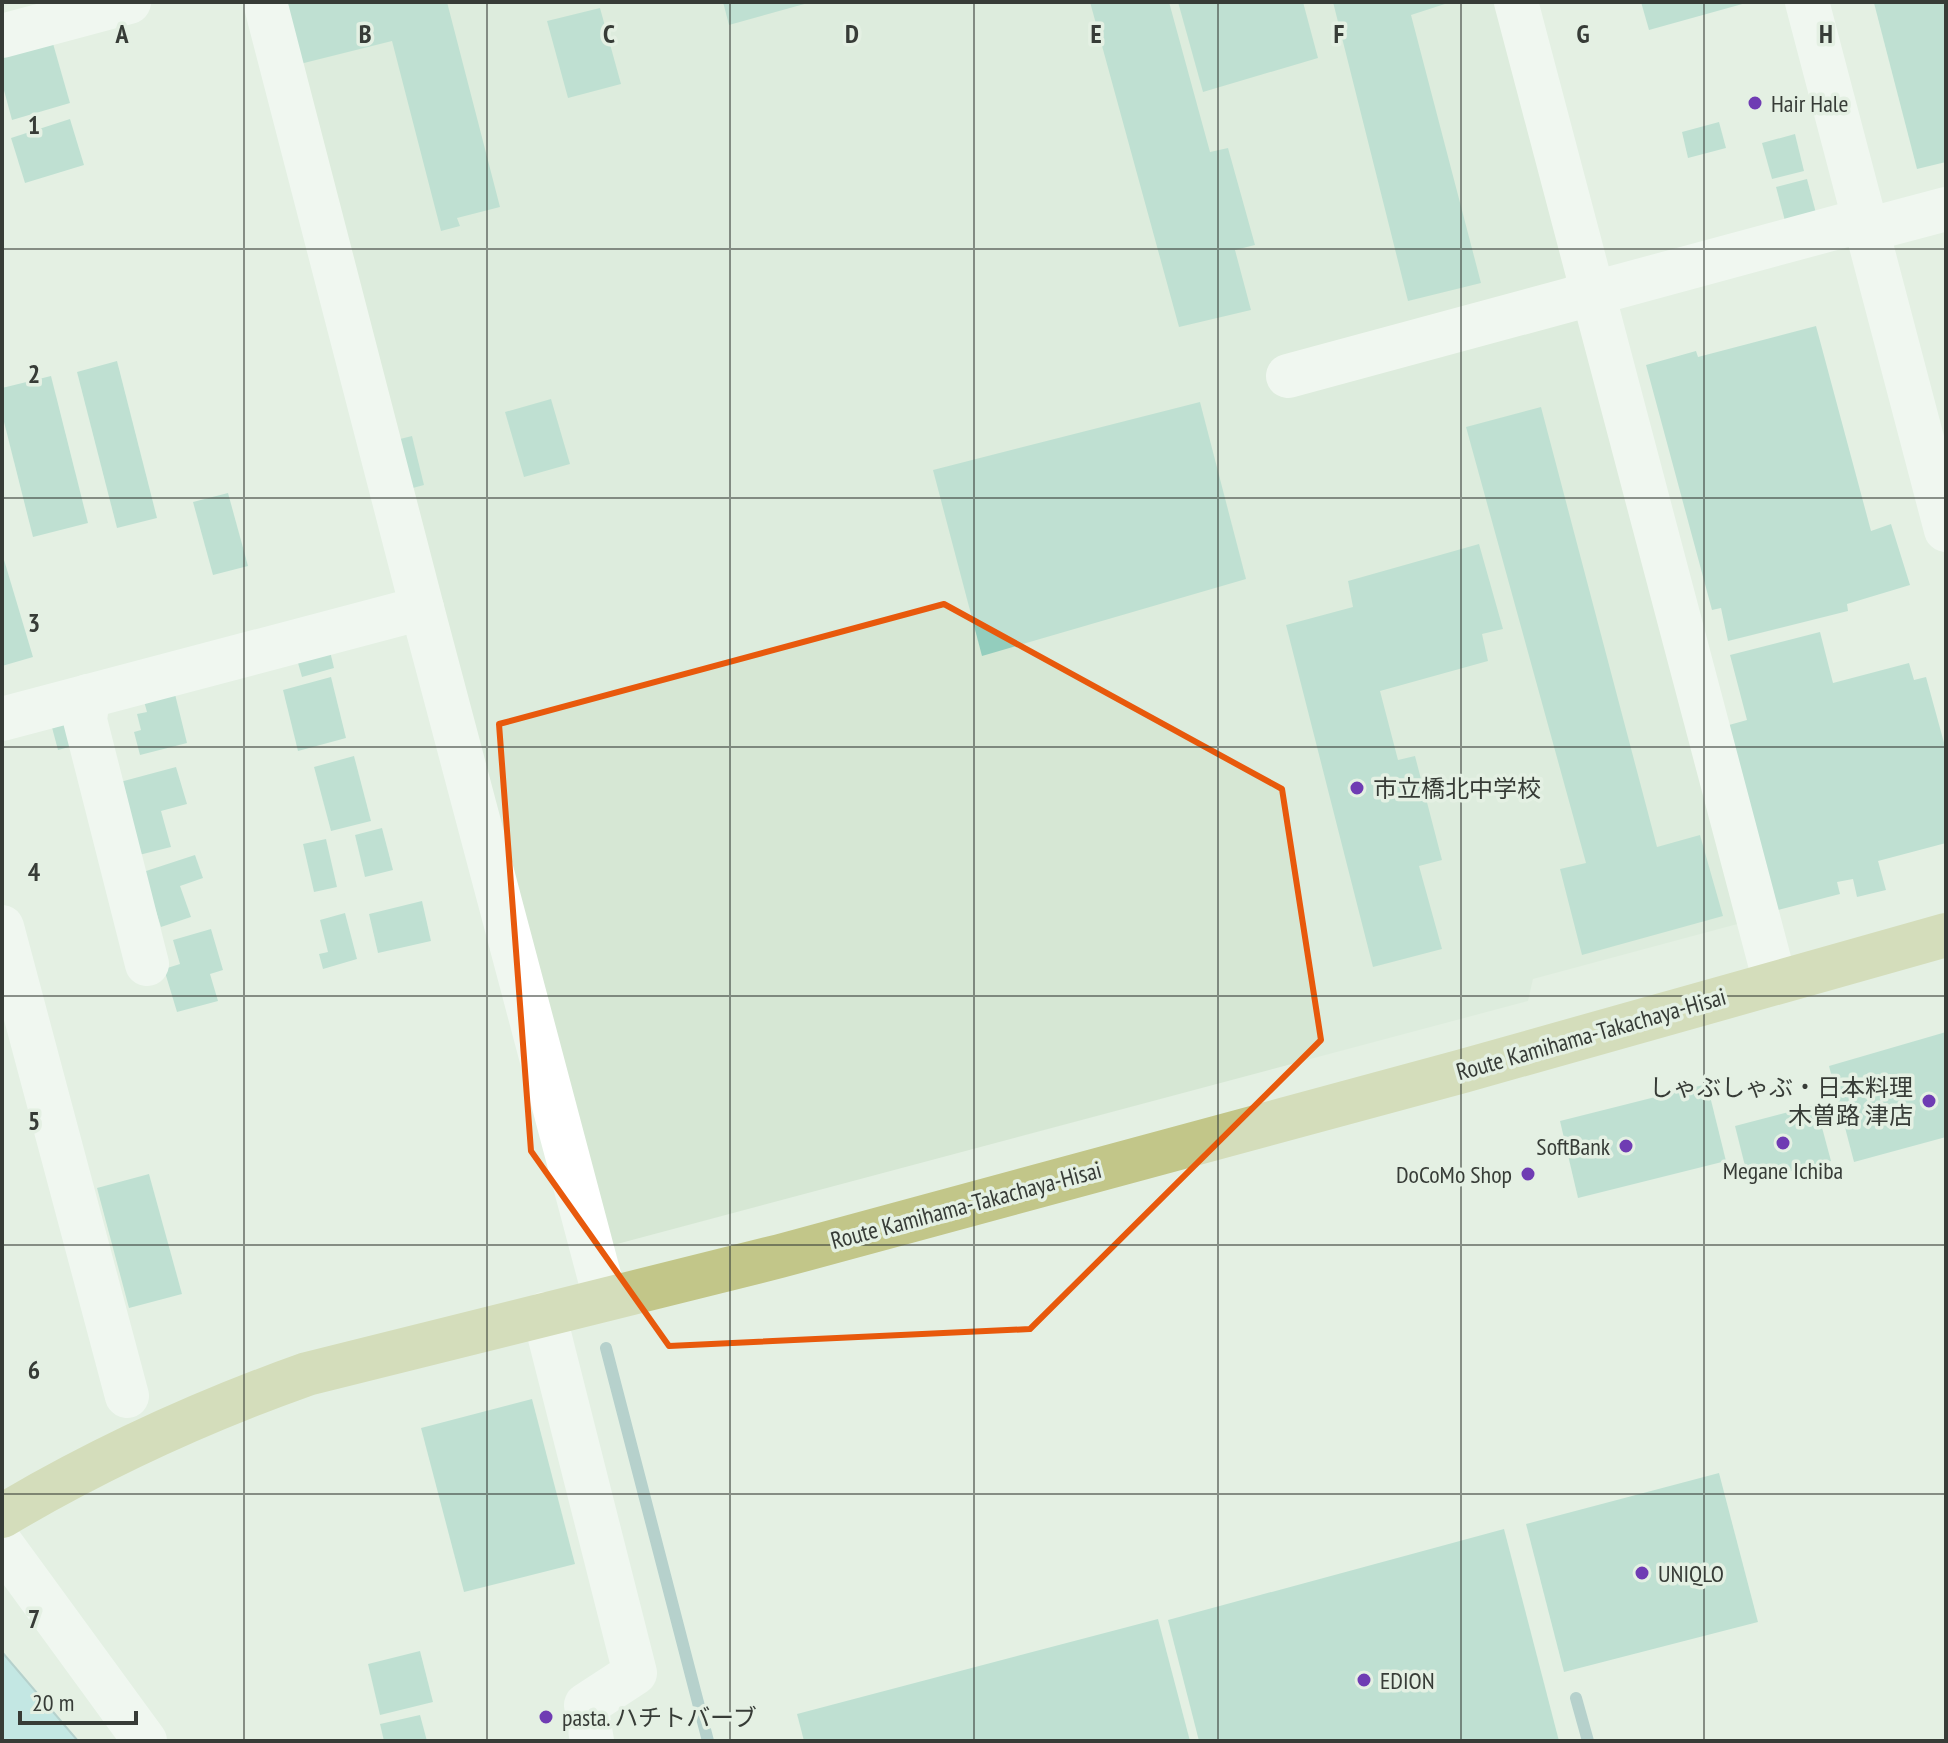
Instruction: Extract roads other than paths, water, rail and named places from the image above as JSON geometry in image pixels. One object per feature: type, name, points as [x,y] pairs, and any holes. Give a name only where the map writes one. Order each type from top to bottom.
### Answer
[{"type":"main road","name":"Route Kamihama-Takachaya-Hisai","points":[[2,1516],[71,1475],[151,1435],[307,1374],[780,1256],[1463,1071],[1946,935]]},
{"type":"street","points":[[2,36],[129,2]]},
{"type":"street","points":[[265,2],[605,1298]]},
{"type":"street","points":[[1516,2],[1775,982]]},
{"type":"street","points":[[1807,2],[1943,508]]},
{"type":"street","points":[[1288,376],[1592,293],[1866,225],[1946,209]]},
{"type":"street","points":[[2,719],[422,608]]},
{"type":"street","points":[[88,696],[85,720],[147,964]]},
{"type":"street","points":[[2,927],[127,1396]]},
{"type":"street","points":[[544,1314],[635,1673],[586,1705],[592,1741]]},
{"type":"street","points":[[2,1545],[145,1741]]},
{"type":"water","points":[[2,1652],[78,1741],[2,1741]]},
{"type":"waterway","points":[[606,1348],[708,1741]]},
{"type":"waterway","points":[[1576,1698],[1588,1741]]},
{"type":"place","name":"Hair Hale","points":[[1755,103]]},
{"type":"place","name":"市立橋北中学校","points":[[1357,788]]},
{"type":"place","name":"しゃぶしゃぶ・日本料理 木曽路 津店","points":[[1929,1101]]},
{"type":"place","name":"Megane Ichiba","points":[[1783,1143]]},
{"type":"place","name":"SoftBank","points":[[1626,1146]]},
{"type":"place","name":"DoCoMo Shop","points":[[1528,1174]]},
{"type":"place","name":"UNIQLO","points":[[1642,1573]]},
{"type":"place","name":"EDION","points":[[1364,1680]]},
{"type":"place","name":"pasta. ハチトバーブ","points":[[546,1717]]}]
